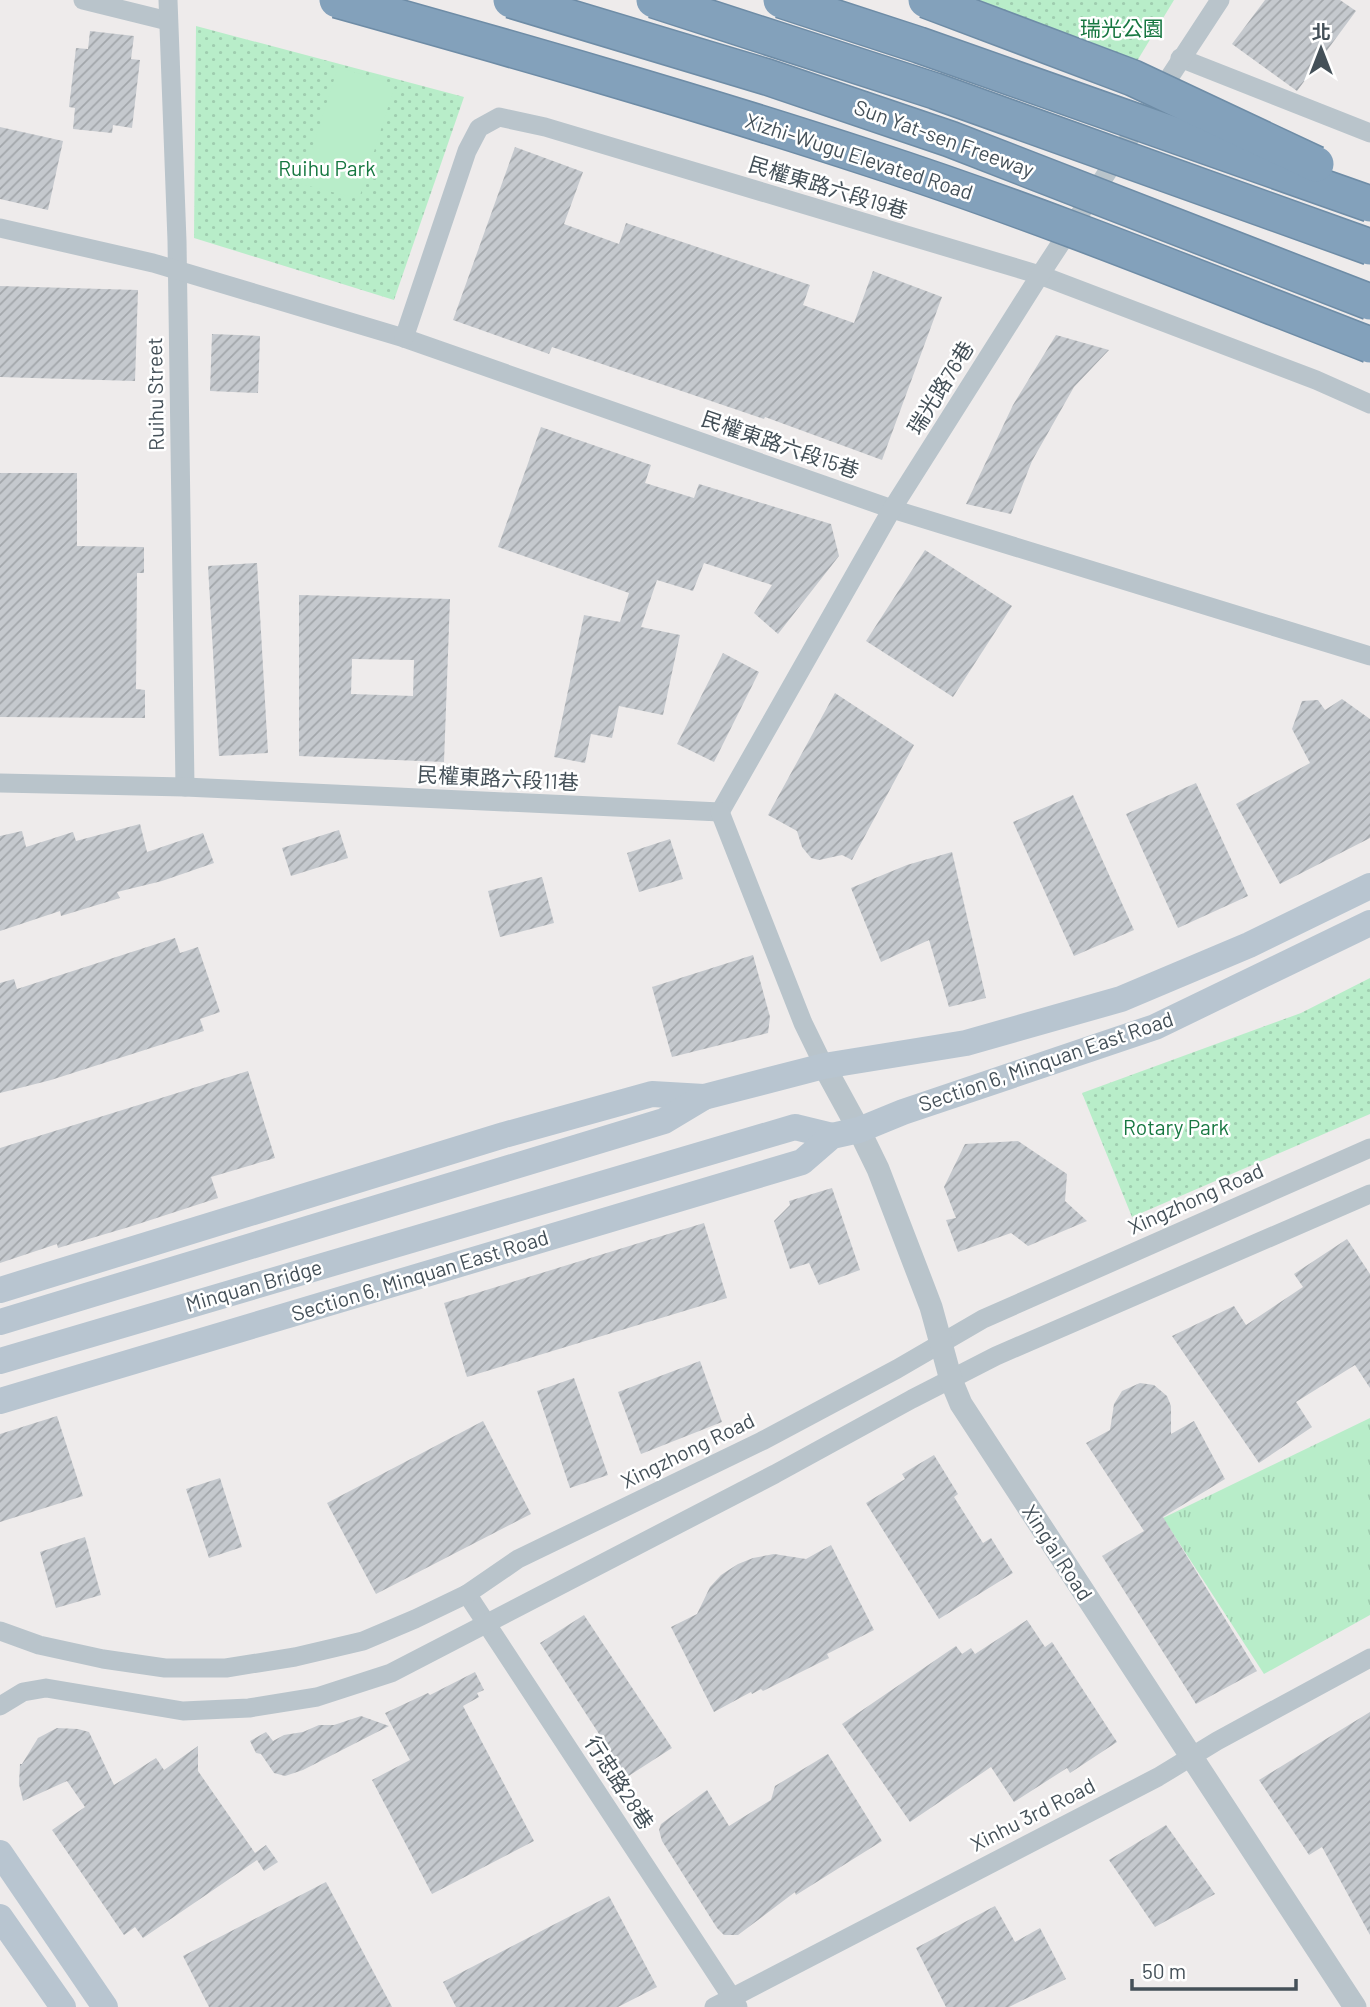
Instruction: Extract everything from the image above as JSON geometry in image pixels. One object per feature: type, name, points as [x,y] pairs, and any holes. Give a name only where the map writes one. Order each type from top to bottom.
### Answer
[{"type":"highway","name":"Xizhi-Wugu Elevated Road","points":[[337,0],[615,78],[874,160],[1130,251],[1370,345]]},
{"type":"highway","name":"Sun Yat-sen Freeway","points":[[511,0],[767,77],[950,139],[1370,302]]},
{"type":"highway","name":"Sun Yat-sen Freeway","points":[[654,0],[935,91],[1370,247]]},
{"type":"highway","points":[[781,0],[919,45],[1370,204]]},
{"type":"highway","points":[[926,0],[1133,78],[1370,190]]},
{"type":"main road","name":"Section 6, Minquan East Road","points":[[496,1174],[664,1121],[704,1097],[824,1066],[966,1043],[1121,999],[1249,945],[1370,886]]},
{"type":"main road","name":"Section 6, Minquan East Road","points":[[508,1210],[795,1127],[832,1136],[859,1130],[915,1108],[1155,1027],[1370,923]]},
{"type":"main road","name":"Section 6, Minquan East Road","points":[[0,1290],[504,1135],[652,1094],[704,1097]]},
{"type":"main road","name":"Section 6, Minquan East Road","points":[[0,1401],[802,1161],[832,1136]]},
{"type":"main road","name":"Minquan Bridge","points":[[0,1322],[496,1174]]},
{"type":"main road","name":"Minquan Bridge","points":[[0,1361],[508,1210]]},
{"type":"main road","points":[[0,1853],[105,2007]]},
{"type":"main road","points":[[0,1917],[63,2007]]},
{"type":"street","points":[[83,0],[168,21]]},
{"type":"street","name":"Ruihu Street","points":[[168,0],[177,271],[185,788]]},
{"type":"street","name":"瑞光路76巷","points":[[720,812],[892,509],[1040,275],[1220,0]]},
{"type":"street","points":[[1180,58],[1370,133]]},
{"type":"street","name":"民權東路六段19巷","points":[[404,338],[467,151],[479,128],[499,117],[545,127],[1040,275],[1316,380],[1370,404]]},
{"type":"street","name":"民權東路六段15巷","points":[[0,228],[177,271],[404,338],[892,509],[1370,656]]},
{"type":"street","name":"民權東路六段11巷","points":[[0,783],[185,788],[720,812]]},
{"type":"street","points":[[720,812],[803,1023],[824,1066]]},
{"type":"street","name":"Xing'ai Road","points":[[824,1066],[859,1130],[877,1170],[931,1307],[951,1380],[968,1416],[1355,2007]]},
{"type":"street","name":"Xingzhong Road","points":[[0,1631],[39,1645],[103,1659],[165,1668],[226,1668],[295,1657],[363,1641],[467,1594],[518,1559],[762,1441],[983,1319],[1370,1147]]},
{"type":"street","points":[[0,1706],[23,1692],[46,1688],[183,1711],[263,1706],[317,1697],[391,1673],[996,1356],[1369,1197]]},
{"type":"street","name":"行忠路28巷","points":[[467,1594],[735,2002]]},
{"type":"street","name":"Xinhu 3rd Road","points":[[714,2007],[735,2002],[1158,1777],[1190,1756],[1370,1658]]},
{"type":"green space","name":"瑞光公園","points":[[979,0],[1174,0],[1134,66]]},
{"type":"green space","name":"Ruihu Park","points":[[196,26],[464,97],[394,300],[194,238]]},
{"type":"green space","points":[[338,67],[395,85],[359,199],[301,184]]},
{"type":"green space","name":"Rotary Park","points":[[1370,978],[1370,1114],[1132,1217],[1082,1093],[1301,1013]]},
{"type":"green space","points":[[1370,1418],[1370,1615],[1264,1674],[1163,1518]]},
{"type":"building","points":[[1265,0],[1340,0],[1356,11],[1297,91],[1232,44]]},
{"type":"building","points":[[90,31],[134,36],[131,59],[140,60],[132,128],[113,125],[112,133],[73,129],[75,108],[69,107],[76,48],[88,49]]},
{"type":"building","points":[[0,127],[63,141],[48,210],[0,199]]},
{"type":"building","points":[[515,147],[583,172],[564,224],[619,244],[626,223],[810,285],[803,305],[854,323],[873,271],[942,297],[882,460],[765,417],[764,419],[552,347],[549,354],[453,320]]},
{"type":"building","points":[[0,286],[138,290],[135,381],[0,377]]},
{"type":"building","points":[[212,334],[260,336],[258,393],[210,391]]},
{"type":"building","points":[[1056,335],[1109,350],[1074,387],[1032,461],[1011,514],[966,504],[1013,405]]},
{"type":"building","points":[[541,427],[651,465],[645,483],[694,498],[699,484],[831,524],[839,556],[778,634],[754,613],[772,585],[704,563],[693,591],[657,580],[641,627],[680,635],[663,715],[619,706],[612,738],[591,734],[585,763],[554,757],[584,615],[620,622],[629,593],[498,547]]},
{"type":"building","points":[[0,473],[77,473],[77,546],[144,547],[144,573],[137,573],[136,689],[145,690],[145,718],[0,717]]},
{"type":"building","points":[[925,550],[1012,606],[953,697],[866,641]]},
{"type":"building","points":[[257,563],[268,753],[219,756],[208,566]]},
{"type":"building","points":[[299,595],[450,599],[444,762],[299,756]],"holes":[[[352,659],[414,660],[413,696],[351,694]]]},
{"type":"building","points":[[723,653],[759,672],[714,762],[677,744]]},
{"type":"building","points":[[835,693],[914,745],[852,860],[842,855],[819,860],[811,858],[802,847],[797,831],[768,815]]},
{"type":"building","points":[[1342,699],[1370,719],[1370,838],[1280,884],[1236,804],[1310,763],[1292,729],[1302,701],[1318,700],[1325,710]]},
{"type":"building","points":[[1196,783],[1248,896],[1178,928],[1126,814]]},
{"type":"building","points":[[1073,795],[1134,930],[1074,956],[1013,822]]},
{"type":"building","points":[[140,824],[147,852],[203,833],[214,863],[162,881],[117,892],[120,898],[61,916],[60,911],[0,931],[0,836],[22,831],[26,847],[73,832],[76,841]]},
{"type":"building","points":[[339,830],[348,858],[291,876],[282,848]]},
{"type":"building","points":[[670,839],[683,879],[639,892],[627,853]]},
{"type":"building","points":[[952,852],[986,998],[949,1007],[929,940],[881,962],[851,888],[907,865]]},
{"type":"building","points":[[542,877],[554,923],[500,937],[488,891]]},
{"type":"building","points":[[175,938],[180,953],[198,947],[220,1012],[200,1019],[204,1031],[51,1080],[0,1093],[0,983],[14,979],[17,989]]},
{"type":"building","points":[[753,955],[770,1017],[768,1033],[672,1057],[652,987]]},
{"type":"building","points":[[248,1071],[275,1158],[211,1177],[218,1198],[129,1227],[58,1248],[57,1244],[0,1263],[0,1148]]},
{"type":"building","points":[[1018,1141],[1067,1174],[1065,1201],[1087,1221],[1028,1246],[1011,1233],[958,1252],[946,1220],[956,1218],[944,1187],[965,1144]]},
{"type":"building","points":[[832,1188],[860,1270],[819,1285],[809,1263],[790,1269],[774,1221],[790,1205],[789,1201]]},
{"type":"building","points":[[704,1223],[727,1298],[467,1377],[444,1303]]},
{"type":"building","points":[[1347,1239],[1370,1274],[1370,1388],[1355,1365],[1296,1402],[1312,1427],[1259,1463],[1172,1336],[1234,1306],[1246,1325],[1303,1287],[1294,1274]]},
{"type":"building","points":[[700,1361],[722,1422],[641,1454],[618,1392]]},
{"type":"building","points":[[574,1378],[608,1475],[570,1488],[537,1391]]},
{"type":"building","points":[[1140,1383],[1154,1385],[1167,1396],[1171,1406],[1171,1434],[1194,1421],[1225,1479],[1163,1517],[1257,1671],[1196,1704],[1102,1556],[1144,1531],[1086,1443],[1110,1430],[1114,1404],[1122,1391]]},
{"type":"building","points":[[57,1416],[83,1496],[0,1522],[0,1434]]},
{"type":"building","points":[[483,1421],[531,1514],[376,1594],[327,1503]]},
{"type":"building","points":[[934,1455],[958,1494],[954,1497],[983,1543],[991,1538],[1013,1573],[939,1619],[866,1503],[905,1479],[902,1474]]},
{"type":"building","points":[[220,1478],[242,1547],[209,1558],[186,1489]]},
{"type":"building","points":[[85,1537],[101,1595],[56,1608],[40,1552]]},
{"type":"building","points":[[831,1545],[874,1630],[827,1654],[829,1658],[763,1691],[761,1689],[752,1694],[751,1692],[714,1712],[671,1627],[697,1614],[710,1587],[721,1575],[738,1564],[774,1554],[806,1559]]},
{"type":"building","points":[[584,1615],[672,1748],[627,1777],[540,1643]]},
{"type":"building","points":[[1027,1620],[1045,1647],[1052,1642],[1117,1742],[1070,1773],[1067,1768],[1014,1802],[991,1767],[910,1822],[842,1724],[956,1646],[962,1654],[971,1648],[975,1654]]},
{"type":"building","points":[[475,1672],[484,1690],[477,1693],[479,1697],[463,1706],[534,1841],[432,1894],[372,1780],[410,1760],[385,1713],[428,1693],[430,1695]]},
{"type":"building","points":[[1370,1712],[1370,1935],[1322,1847],[1309,1855],[1259,1780]]},
{"type":"building","points":[[361,1716],[389,1726],[303,1770],[285,1776],[274,1773],[261,1754],[256,1753],[250,1741],[266,1732],[273,1741],[319,1725],[334,1725]]},
{"type":"building","points":[[57,1728],[89,1732],[114,1785],[156,1758],[164,1770],[198,1746],[198,1771],[255,1853],[266,1845],[278,1862],[264,1871],[257,1860],[143,1938],[135,1927],[124,1935],[52,1830],[85,1807],[67,1781],[23,1801],[19,1784],[20,1764],[38,1738]]},
{"type":"building","points":[[828,1754],[882,1841],[796,1895],[795,1892],[738,1935],[724,1935],[662,1841],[659,1830],[661,1824],[707,1790],[729,1826],[771,1800],[775,1786]]},
{"type":"building","points":[[1166,1825],[1215,1894],[1155,1927],[1109,1860]]},
{"type":"building","points":[[326,1882],[392,2007],[209,2007],[183,1956]]},
{"type":"building","points":[[609,1896],[657,1987],[618,2007],[456,2007],[443,1982]]},
{"type":"building","points":[[995,1906],[1015,1942],[1040,1928],[1066,1979],[1009,2007],[946,2007],[916,1948]]}]
